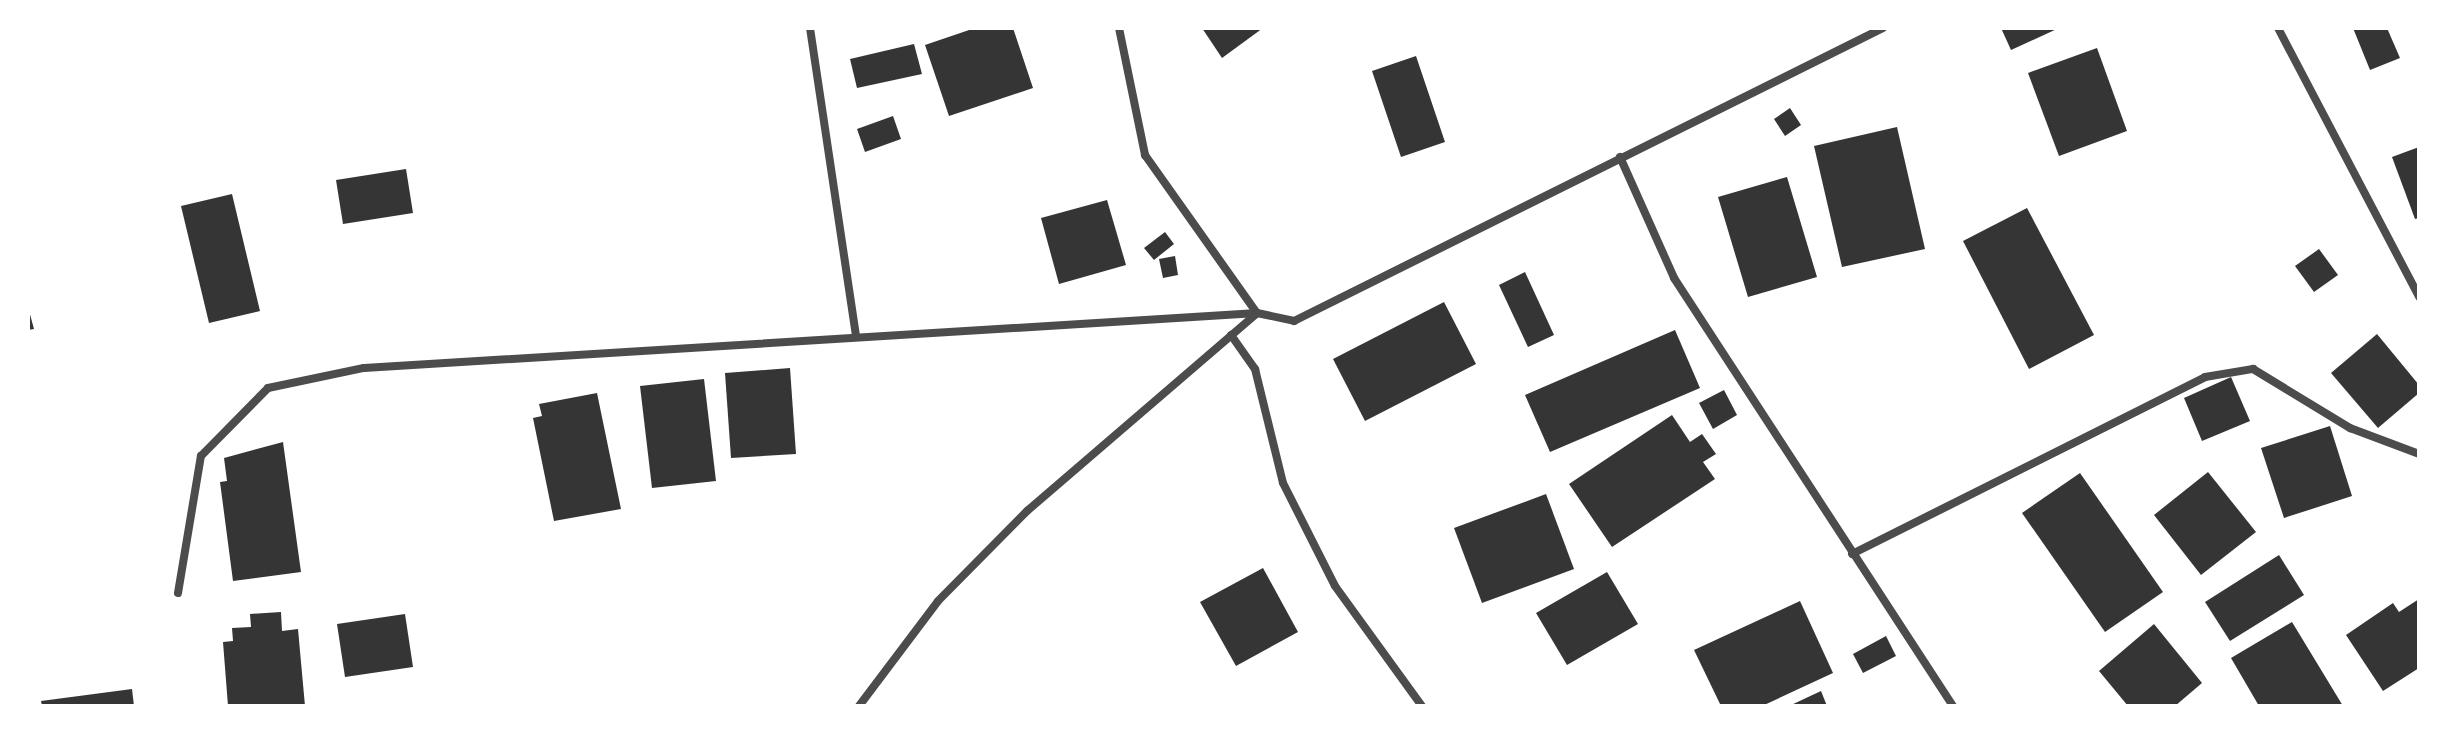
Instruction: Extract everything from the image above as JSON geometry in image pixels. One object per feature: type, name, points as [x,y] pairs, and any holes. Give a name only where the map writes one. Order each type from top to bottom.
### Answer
[{"type":"street","points":[[810,28],[856,337]]},
{"type":"street","points":[[1119,28],[1145,155],[1257,313]]},
{"type":"street","points":[[178,593],[201,456],[268,388],[364,368],[1257,313],[1294,321],[1883,28]]},
{"type":"street","points":[[2278,28],[2419,297]]},
{"type":"street","points":[[1620,157],[1674,278],[1953,706]]},
{"type":"street","points":[[859,706],[938,601],[1027,511],[1257,313]]},
{"type":"street","points":[[1231,335],[1255,369],[1283,483],[1335,586],[1422,706]]},
{"type":"street","points":[[1852,554],[2205,377],[2253,369],[2350,428],[2419,454]]},
{"type":"building","points":[[975,28],[1013,28],[1033,88],[949,116],[925,45]]},
{"type":"building","points":[[1202,28],[1263,28],[1222,58]]},
{"type":"building","points":[[2001,28],[2059,28],[2011,50]]},
{"type":"building","points":[[2353,28],[2387,28],[2400,58],[2370,70]]},
{"type":"building","points":[[914,44],[922,74],[857,88],[850,59]]},
{"type":"building","points":[[2097,48],[2127,131],[2059,156],[2028,73]]},
{"type":"building","points":[[1416,56],[1445,142],[1401,157],[1372,71]]},
{"type":"building","points":[[1790,108],[1801,125],[1785,136],[1774,119]]},
{"type":"building","points":[[893,116],[901,139],[865,152],[857,129]]},
{"type":"building","points":[[1897,127],[1925,249],[1842,267],[1814,146]]},
{"type":"building","points":[[2419,147],[2419,218],[2415,219],[2392,157]]},
{"type":"building","points":[[406,169],[413,213],[343,224],[336,180]]},
{"type":"building","points":[[1787,177],[1817,277],[1748,297],[1718,197]]},
{"type":"building","points":[[232,194],[260,311],[209,323],[181,206]]},
{"type":"building","points":[[1107,200],[1126,265],[1059,284],[1041,218]]},
{"type":"building","points":[[2027,208],[2094,335],[2029,369],[1963,241]]},
{"type":"building","points":[[1165,232],[1174,244],[1154,260],[1144,248]]},
{"type":"building","points":[[2319,249],[2338,275],[2314,292],[2295,266]]},
{"type":"building","points":[[1175,256],[1178,275],[1163,278],[1159,259]]},
{"type":"building","points":[[1525,272],[1554,335],[1528,347],[1499,285]]},
{"type":"building","points":[[1444,302],[1476,364],[1365,421],[1333,359]]},
{"type":"building","points":[[28,307],[34,329],[28,330]]},
{"type":"building","points":[[1675,330],[1700,388],[1550,452],[1525,395]]},
{"type":"building","points":[[2377,334],[2419,385],[2419,393],[2378,428],[2331,373]]},
{"type":"building","points":[[790,368],[796,454],[731,458],[725,373]]},
{"type":"building","points":[[2231,377],[2250,421],[2202,441],[2184,398]]},
{"type":"building","points":[[704,379],[716,481],[652,488],[640,386]]},
{"type":"building","points":[[1724,390],[1737,415],[1713,429],[1699,403]]},
{"type":"building","points":[[597,393],[621,509],[554,521],[533,418],[542,416],[539,404]]},
{"type":"building","points":[[1672,415],[1690,442],[1702,434],[1716,454],[1703,462],[1715,479],[1612,547],[1569,484]]},
{"type":"building","points":[[2330,426],[2352,496],[2284,518],[2261,448]]},
{"type":"building","points":[[283,442],[301,572],[233,581],[220,482],[227,481],[224,458]]},
{"type":"building","points":[[2208,472],[2256,532],[2201,575],[2154,515]]},
{"type":"building","points":[[2080,473],[2163,592],[2105,632],[2022,513]]},
{"type":"building","points":[[1546,494],[1574,569],[1482,603],[1454,528]]},
{"type":"building","points":[[2279,555],[2304,595],[2230,641],[2205,602]]},
{"type":"building","points":[[1263,568],[1298,632],[1236,666],[1200,602]]},
{"type":"building","points":[[1607,572],[1638,624],[1567,665],[1536,613]]},
{"type":"building","points":[[2419,599],[2419,668],[2383,691],[2346,635],[2393,603],[2399,612]]},
{"type":"building","points":[[1800,601],[1833,673],[1762,706],[1721,706],[1694,650]]},
{"type":"building","points":[[281,612],[282,631],[298,629],[305,706],[228,706],[223,642],[233,641],[232,628],[251,627],[250,614]]},
{"type":"building","points":[[405,614],[413,667],[345,677],[337,624]]},
{"type":"building","points":[[2292,622],[2343,706],[2259,706],[2231,658]]},
{"type":"building","points":[[2154,624],[2202,683],[2175,706],[2128,706],[2099,671]]},
{"type":"building","points":[[1886,636],[1896,656],[1863,673],[1853,654]]},
{"type":"building","points":[[132,689],[134,706],[42,706],[41,701]]},
{"type":"building","points":[[1821,691],[1827,706],[1789,706]]}]
